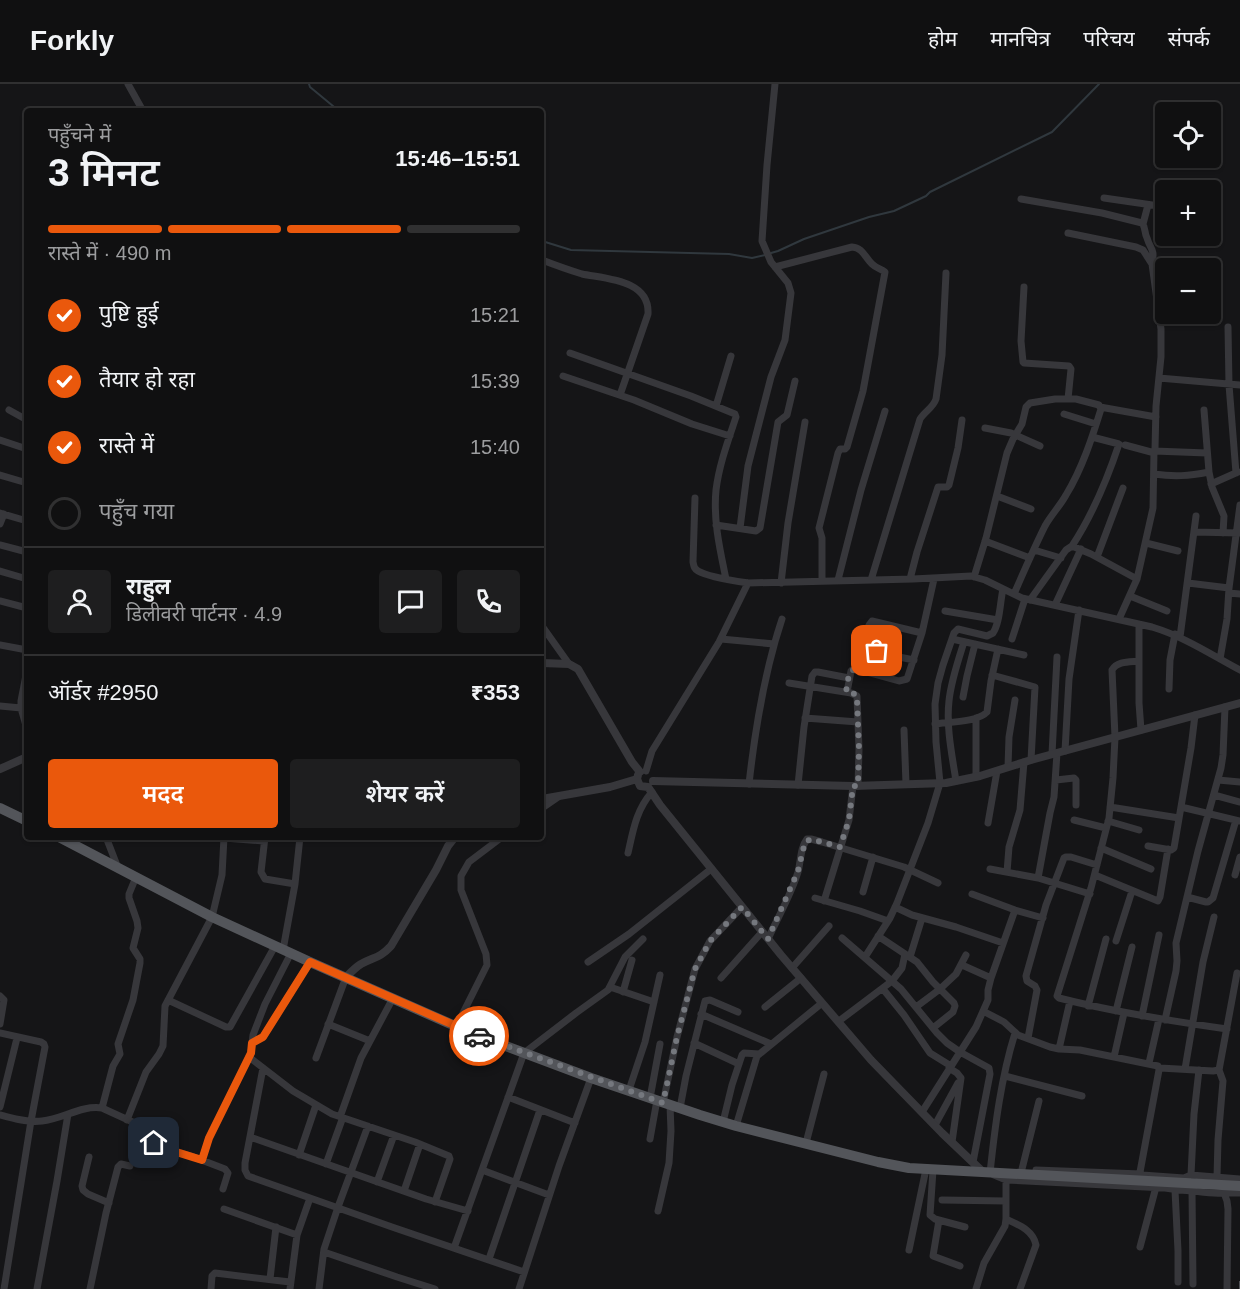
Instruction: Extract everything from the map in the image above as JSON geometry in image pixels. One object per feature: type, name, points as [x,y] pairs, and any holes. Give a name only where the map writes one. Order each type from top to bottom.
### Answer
[{"type":"main road","points":[[0,808],[24,816]]},
{"type":"main road","points":[[65,840],[213,917],[456,1027],[664,1103],[736,1126],[893,1166],[1230,1190]]},
{"type":"street","points":[[128,84],[141,108]]},
{"type":"street","points":[[740,528],[748,466],[771,377],[786,336],[791,293],[790,285],[773,265],[762,241],[775,84]]},
{"type":"street","points":[[1104,198],[1155,205]]},
{"type":"street","points":[[1021,199],[1102,213],[1143,224]]},
{"type":"street","points":[[1119,620],[1137,579],[1153,508],[1154,451],[1162,338],[1152,264],[1154,251],[1143,224],[1148,204]]},
{"type":"street","points":[[1068,233],[1136,247],[1143,250],[1152,264]]},
{"type":"street","points":[[773,265],[852,247],[862,250],[871,263],[885,272],[863,391],[847,447],[840,449],[838,453],[819,528],[822,538],[822,581]]},
{"type":"street","points":[[544,261],[580,273],[627,284],[645,296],[649,305],[648,314],[620,395]]},
{"type":"street","points":[[871,580],[920,419],[936,399],[942,355],[946,273]]},
{"type":"street","points":[[1024,287],[1021,341],[1023,362],[1070,366],[1068,399]]},
{"type":"street","points":[[1211,484],[1238,472],[1229,385],[1228,327]]},
{"type":"street","points":[[570,353],[735,414],[716,489],[716,525],[726,579]]},
{"type":"street","points":[[716,406],[731,356]]},
{"type":"street","points":[[563,376],[730,436]]},
{"type":"street","points":[[1159,378],[1240,385]]},
{"type":"street","points":[[716,525],[756,531],[760,528],[778,422],[786,417],[795,381]]},
{"type":"street","points":[[974,577],[1007,453],[1022,424],[1027,405],[1055,399],[1076,399],[1100,407],[1156,417]]},
{"type":"street","points":[[1014,594],[1053,513],[1065,498],[1074,481],[1092,437],[1100,407]]},
{"type":"street","points":[[9,410],[24,418]]},
{"type":"street","points":[[1204,410],[1209,472],[1211,484],[1224,516],[1223,532]]},
{"type":"street","points":[[838,580],[861,490],[885,411]]},
{"type":"street","points":[[1064,414],[1096,424]]},
{"type":"street","points":[[910,579],[938,487],[949,485],[962,420]]},
{"type":"street","points":[[781,583],[788,523],[805,422]]},
{"type":"street","points":[[985,428],[1016,435],[1040,446]]},
{"type":"street","points":[[1012,639],[1027,600],[1066,550],[1072,546],[1086,526],[1096,504],[1119,444],[1092,437]]},
{"type":"street","points":[[0,440],[24,448]]},
{"type":"street","points":[[1125,445],[1152,452],[1207,453]]},
{"type":"street","points":[[1154,474],[1175,477],[1209,472]]},
{"type":"street","points":[[0,475],[24,482]]},
{"type":"street","points":[[1097,558],[1124,488]]},
{"type":"street","points":[[996,496],[1031,509]]},
{"type":"street","points":[[695,498],[694,566],[700,572],[748,583],[974,577],[1027,600],[1139,624],[1177,636],[1240,670]]},
{"type":"street","points":[[1220,659],[1240,505]]},
{"type":"street","points":[[0,524],[2,513],[24,520]]},
{"type":"street","points":[[1169,689],[1170,660],[1188,583],[1196,516]]},
{"type":"street","points":[[1194,532],[1238,533]]},
{"type":"street","points":[[985,541],[1030,558]]},
{"type":"street","points":[[1146,543],[1178,551]]},
{"type":"street","points":[[0,545],[24,551]]},
{"type":"street","points":[[1072,546],[1137,579]]},
{"type":"street","points":[[1054,605],[1081,549]]},
{"type":"street","points":[[1034,550],[1061,558]]},
{"type":"street","points":[[0,571],[24,578]]},
{"type":"street","points":[[846,692],[852,670],[902,681],[908,677],[922,633],[934,579]]},
{"type":"street","points":[[748,583],[721,639],[652,751],[641,774],[640,786],[749,784],[855,786],[956,781],[1240,703]]},
{"type":"street","points":[[1188,583],[1240,594]]},
{"type":"street","points":[[865,957],[895,907],[940,783],[935,704],[938,682],[952,639],[958,629],[991,635],[995,631],[998,620],[1003,589]]},
{"type":"street","points":[[1130,596],[1167,611]]},
{"type":"street","points":[[0,601],[24,607]]},
{"type":"street","points":[[1038,878],[1054,797],[1058,753],[1079,610]]},
{"type":"street","points":[[945,611],[998,620]]},
{"type":"street","points":[[749,784],[774,644],[782,619]]},
{"type":"street","points":[[859,670],[869,625],[872,621],[922,633]]},
{"type":"street","points":[[1139,624],[1138,703],[1141,730]]},
{"type":"street","points":[[544,629],[569,664]]},
{"type":"street","points":[[721,639],[774,644]]},
{"type":"street","points":[[952,639],[1024,655]]},
{"type":"street","points":[[956,781],[948,722],[949,701],[964,642]]},
{"type":"street","points":[[963,697],[975,644]]},
{"type":"street","points":[[0,645],[24,649]]},
{"type":"street","points":[[865,648],[914,660]]},
{"type":"street","points":[[935,724],[985,715],[998,649]]},
{"type":"street","points":[[1057,657],[1058,753]]},
{"type":"street","points":[[1139,661],[1119,663],[1113,668],[1115,737],[1110,807],[1090,894],[1057,996],[1124,1013],[1227,1029]]},
{"type":"street","points":[[544,663],[569,664],[579,669],[641,774]]},
{"type":"street","points":[[798,785],[812,676],[816,672],[849,678]]},
{"type":"street","points":[[993,675],[1035,687],[1036,691],[1028,761],[1021,804],[1009,847],[1007,872]]},
{"type":"street","points":[[789,683],[846,692],[857,696],[859,749],[855,786],[849,820],[824,901]]},
{"type":"street","points":[[0,706],[24,707],[21,701],[24,686]]},
{"type":"street","points":[[1008,767],[1015,700]]},
{"type":"street","points":[[1149,1063],[1176,971],[1176,943],[1218,780],[1223,755],[1225,707]]},
{"type":"street","points":[[1148,846],[1173,850],[1174,848],[1195,715]]},
{"type":"street","points":[[805,718],[858,722]]},
{"type":"street","points":[[976,718],[976,777]]},
{"type":"street","points":[[904,730],[906,784]]},
{"type":"street","points":[[0,769],[24,758]]},
{"type":"street","points":[[988,823],[997,771]]},
{"type":"street","points":[[544,799],[610,787],[641,774],[652,776],[651,787],[640,809],[628,854]]},
{"type":"street","points":[[1056,780],[1074,778],[1076,780],[1076,805]]},
{"type":"street","points":[[1218,780],[1240,782]]},
{"type":"street","points":[[651,787],[711,869],[871,1060],[952,1142],[986,1172],[1006,1180],[1156,1187],[1216,1194],[1230,1190],[1240,1193]]},
{"type":"street","points":[[544,807],[560,795]]},
{"type":"street","points":[[1214,795],[1240,802]]},
{"type":"street","points":[[1110,807],[1179,818]]},
{"type":"street","points":[[1181,807],[1238,821],[1213,898],[1206,902],[1187,897]]},
{"type":"street","points":[[1074,819],[1139,830]]},
{"type":"street","points":[[721,978],[765,935],[798,871],[805,842],[811,839],[873,857],[938,883]]},
{"type":"street","points":[[107,840],[118,868]]},
{"type":"street","points":[[127,1120],[146,1072],[163,1046],[164,1013],[168,1000],[213,917],[222,875],[224,840]]},
{"type":"street","points":[[264,840],[262,877],[295,884]]},
{"type":"street","points":[[202,1160],[209,1138],[249,1057],[253,1035],[283,950],[295,884],[300,840]]},
{"type":"street","points":[[316,1058],[346,977],[359,965],[376,958],[391,946],[453,840]]},
{"type":"street","points":[[456,1027],[487,965],[486,954],[461,890],[461,876],[469,862],[498,840]]},
{"type":"street","points":[[1101,848],[1151,869]]},
{"type":"street","points":[[1095,875],[1155,901],[1159,899],[1168,849]]},
{"type":"street","points":[[863,892],[873,857]]},
{"type":"street","points":[[1028,1038],[1037,988],[1027,981],[1026,976],[1046,905],[1066,857],[1097,865]]},
{"type":"street","points":[[1235,875],[1240,857]]},
{"type":"street","points":[[990,868],[1038,878],[1090,894]]},
{"type":"street","points":[[588,962],[629,934],[711,869]]},
{"type":"street","points":[[102,1108],[113,1066],[120,1054],[118,1044],[133,1000],[140,963],[133,948],[138,928],[129,898],[136,877]]},
{"type":"street","points":[[1116,941],[1132,891]]},
{"type":"street","points":[[972,894],[1043,918]]},
{"type":"street","points":[[815,898],[888,921]]},
{"type":"street","points":[[664,1103],[677,1037],[695,969],[710,941],[742,907]]},
{"type":"street","points":[[895,907],[922,918],[1003,943]]},
{"type":"street","points":[[922,1112],[976,1027],[988,1000],[991,978],[1015,910]]},
{"type":"street","points":[[1185,1069],[1203,962],[1214,917]]},
{"type":"street","points":[[839,1021],[892,981],[902,968],[922,918]]},
{"type":"street","points":[[792,968],[829,926]]},
{"type":"street","points":[[1142,1016],[1159,935]]},
{"type":"street","points":[[878,936],[920,965],[954,1003],[955,1008],[933,1028]]},
{"type":"street","points":[[842,938],[892,981],[947,1043],[989,1068],[973,1162]]},
{"type":"street","points":[[454,1248],[524,1053],[600,997],[610,987],[625,957],[643,939]]},
{"type":"street","points":[[1088,1005],[1106,939]]},
{"type":"street","points":[[1116,1011],[1132,947]]},
{"type":"street","points":[[168,1000],[230,1027],[283,950]]},
{"type":"street","points":[[916,1007],[956,974],[966,955]]},
{"type":"street","points":[[623,992],[632,960]]},
{"type":"street","points":[[252,1043],[263,1037],[310,962]]},
{"type":"street","points":[[962,965],[991,978]]},
{"type":"street","points":[[1217,1177],[1223,1081],[1219,1070],[1237,973]]},
{"type":"street","points":[[629,1090],[645,1042],[660,975]]},
{"type":"street","points":[[765,1007],[801,978]]},
{"type":"street","points":[[610,987],[654,1002]]},
{"type":"street","points":[[883,988],[930,1053],[960,1075],[952,1142]]},
{"type":"street","points":[[0,996],[4,1000],[0,1024]]},
{"type":"street","points":[[326,1164],[361,1058],[393,998]]},
{"type":"street","points":[[650,1139],[664,1103],[694,1043],[703,1005],[707,1000],[738,1012]]},
{"type":"street","points":[[1059,1049],[1070,1001]]},
{"type":"street","points":[[736,1126],[756,1058],[822,1003]]},
{"type":"street","points":[[983,1011],[1004,1022],[1015,1033],[1050,1047],[1114,1056],[1149,1063],[1160,1068],[1219,1070]]},
{"type":"street","points":[[1114,1056],[1124,1013]]},
{"type":"street","points":[[701,1014],[771,1044]]},
{"type":"street","points":[[328,1024],[370,1041]]},
{"type":"street","points":[[986,1172],[1015,1033]]},
{"type":"street","points":[[0,1034],[40,1042],[45,1047],[4,1289]]},
{"type":"street","points":[[0,1107],[17,1038]]},
{"type":"street","points":[[694,1043],[739,1064]]},
{"type":"street","points":[[658,1211],[669,1163],[671,1131],[664,1103],[660,1044]]},
{"type":"street","points":[[723,1122],[742,1055],[744,1053],[759,1054]]},
{"type":"street","points":[[249,1057],[293,1091],[332,1114],[447,1155],[449,1157],[435,1202]]},
{"type":"street","points":[[263,1068],[245,1163],[245,1174],[524,1272]]},
{"type":"street","points":[[1141,1175],[1160,1068]]},
{"type":"street","points":[[1191,1176],[1199,1070]]},
{"type":"street","points":[[806,1143],[824,1074]]},
{"type":"street","points":[[1005,1076],[1082,1096]]},
{"type":"street","points":[[519,1289],[549,1195],[591,1077]]},
{"type":"street","points":[[935,1125],[961,1078]]},
{"type":"street","points":[[508,1097],[575,1123]]},
{"type":"street","points":[[1022,1169],[1039,1101]]},
{"type":"street","points":[[299,1155],[316,1105]]},
{"type":"street","points":[[0,1115],[42,1121],[83,1109],[102,1108],[152,1132],[154,1143],[157,1146],[227,1170],[223,1189]]},
{"type":"street","points":[[489,1259],[540,1110]]},
{"type":"street","points":[[37,1289],[68,1114]]},
{"type":"street","points":[[319,1289],[324,1252],[368,1126]]},
{"type":"street","points":[[377,1182],[394,1135]]},
{"type":"street","points":[[250,1137],[435,1202],[468,1211]]},
{"type":"street","points":[[404,1191],[420,1144]]},
{"type":"street","points":[[88,1157],[84,1193],[109,1203]]},
{"type":"street","points":[[90,1289],[118,1167],[121,1164],[130,1166]]},
{"type":"street","points":[[986,1172],[999,1168],[1240,1179]]},
{"type":"street","points":[[482,1170],[549,1195]]},
{"type":"street","points":[[929,1170],[932,1217],[965,1227]]},
{"type":"street","points":[[909,1250],[929,1170]]},
{"type":"street","points":[[976,1289],[984,1263],[1006,1219],[1006,1180]]},
{"type":"street","points":[[1140,1246],[1156,1187]]},
{"type":"street","points":[[1175,1190],[1178,1282]]},
{"type":"street","points":[[1192,1190],[1193,1284]]},
{"type":"street","points":[[1227,1289],[1230,1190]]},
{"type":"street","points":[[211,1289],[212,1276],[215,1273],[270,1279],[290,1285],[297,1235],[310,1198]]},
{"type":"street","points":[[942,1200],[1006,1201]]},
{"type":"street","points":[[224,1209],[297,1235]]},
{"type":"street","points":[[1006,1219],[1031,1232],[1036,1241],[1020,1289]]},
{"type":"street","points":[[939,1220],[933,1256],[960,1266]]},
{"type":"street","points":[[270,1279],[276,1227]]},
{"type":"street","points":[[324,1252],[434,1289]]},
{"type":"street","points":[[405,1289],[406,1280]]},
{"type":"waterway","points":[[309,84],[335,108]]},
{"type":"waterway","points":[[771,253],[804,239],[894,211],[1052,132],[1099,84]]},
{"type":"waterway","points":[[544,242],[571,250],[729,254],[752,258],[765,255]]},
{"type":"railway","points":[[1240,1276],[1240,1289]]},
{"type":"way so far","points":[[479,1036],[663,1103],[695,969],[710,941],[742,907],[768,939],[794,882],[803,846],[807,839],[840,847],[849,820],[853,786],[858,786],[857,696],[846,692],[849,674],[852,670],[859,670],[861,667],[865,648],[877,651]]},
{"type":"route","points":[[154,1143],[157,1146],[202,1160],[209,1138],[251,1053],[252,1043],[263,1037],[310,962],[479,1036]]}]
